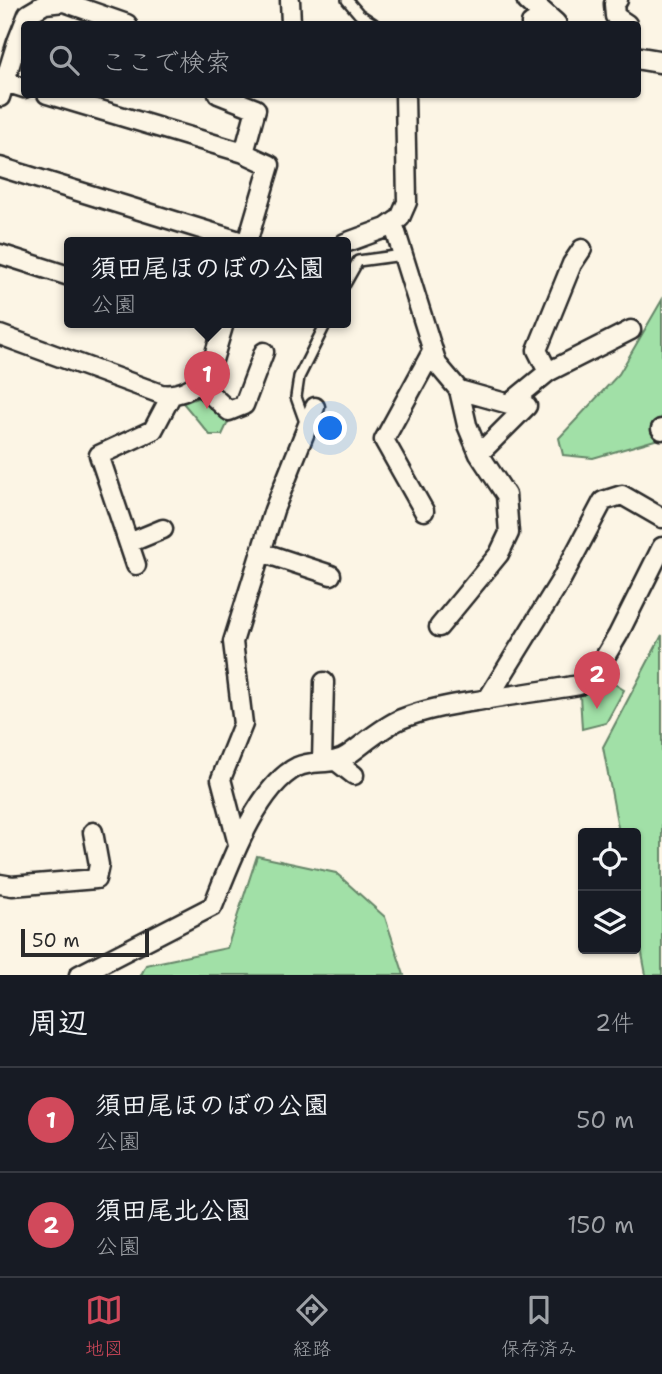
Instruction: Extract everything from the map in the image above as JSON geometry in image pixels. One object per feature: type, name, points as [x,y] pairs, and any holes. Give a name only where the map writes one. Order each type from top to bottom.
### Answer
[{"type":"street","points":[[290,0],[291,21]]},
{"type":"street","points":[[618,0],[614,4],[615,16],[622,21]]},
{"type":"street","points":[[26,21],[28,14],[45,4],[64,2],[118,21]]},
{"type":"street","points":[[21,34],[2,89],[21,88]]},
{"type":"street","points":[[641,58],[662,62]]},
{"type":"street","points":[[60,98],[244,153],[270,165],[248,237]]},
{"type":"street","points":[[228,98],[256,109],[244,153]]},
{"type":"street","points":[[351,241],[386,228],[400,218],[407,202],[405,98]]},
{"type":"street","points":[[0,167],[227,237]]},
{"type":"street","points":[[393,223],[437,364],[459,390],[467,425],[479,454],[506,495],[509,533],[499,554],[439,627]]},
{"type":"street","points":[[548,372],[537,350],[572,264],[582,249]]},
{"type":"street","points":[[0,254],[64,274]]},
{"type":"street","points":[[0,335],[171,396],[181,394],[208,377],[221,328]]},
{"type":"street","points":[[459,390],[509,404],[548,372],[631,330]]},
{"type":"street","points":[[424,511],[384,440],[433,350]]},
{"type":"street","points":[[198,383],[229,411],[244,405],[264,352]]},
{"type":"street","points":[[136,565],[99,456],[153,430],[171,396]]},
{"type":"street","points":[[479,454],[527,406]]},
{"type":"street","points":[[237,844],[221,779],[243,724],[233,642],[274,510],[315,407]]},
{"type":"street","points":[[487,699],[561,580],[603,501],[622,495],[660,510]]},
{"type":"street","points":[[129,542],[163,529]]},
{"type":"street","points":[[79,975],[213,906],[237,844],[274,786],[296,768],[329,762],[348,755],[365,740],[400,719],[438,706],[579,685],[596,672],[661,550]]},
{"type":"street","points":[[261,552],[331,575]]},
{"type":"street","points":[[324,682],[329,762]]},
{"type":"street","points":[[329,762],[354,775]]},
{"type":"street","points":[[0,884],[12,886],[96,878],[99,865],[93,832]]},
{"type":"lane","points":[[347,0],[370,21]]},
{"type":"lane","points":[[351,273],[358,261],[403,256]]},
{"type":"lane","points":[[307,428],[296,397],[299,377],[324,328]]},
{"type":"green space","points":[[662,300],[662,438],[593,458],[563,455],[559,438],[619,374]]},
{"type":"green space","points":[[208,394],[231,416],[222,435],[210,435],[183,403]]},
{"type":"green space","points":[[662,635],[662,975],[646,975],[641,948],[641,828],[618,828],[603,747]]},
{"type":"green space","points":[[605,678],[624,690],[606,723],[582,729],[580,695]]},
{"type":"green space","points":[[257,856],[336,873],[385,917],[404,975],[141,975],[146,965],[227,948]]},
{"type":"place","name":"須田尾ほのぼの公園","points":[[207,409]]},
{"type":"place","name":"須田尾北公園","points":[[597,709]]}]
